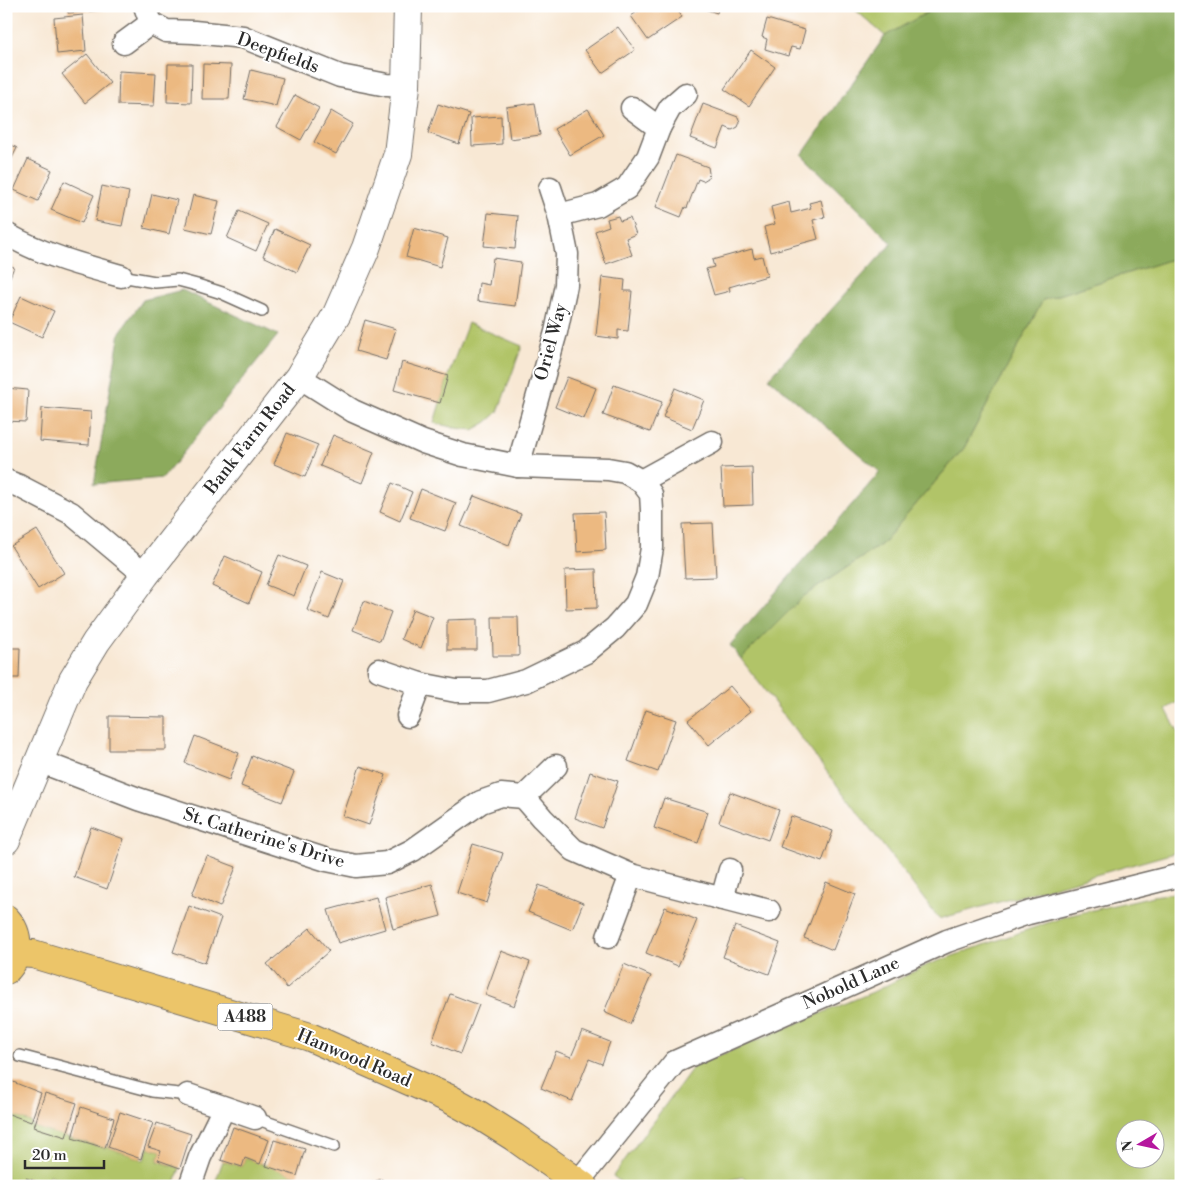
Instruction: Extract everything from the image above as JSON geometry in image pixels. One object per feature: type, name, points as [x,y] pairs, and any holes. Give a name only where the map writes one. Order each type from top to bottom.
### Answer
[{"type":"main road","name":"Hanwood Road","points":[[6,919],[14,930],[11,962],[33,954],[310,1037],[450,1099],[514,1136],[581,1184]]},
{"type":"street","name":"Bank Farm Road","points":[[6,840],[73,680],[96,642],[145,575],[299,377],[337,314],[366,248],[398,154],[406,86],[408,6]]},
{"type":"street","name":"Deepfields","points":[[124,43],[148,14],[166,31],[243,37],[340,76],[387,85],[406,86]]},
{"type":"street","points":[[559,215],[598,204],[627,188],[648,157],[659,128],[670,108],[686,94]]},
{"type":"street","points":[[632,108],[659,128]]},
{"type":"street","name":"Oriel Way","points":[[518,466],[556,332],[566,285],[567,254],[559,215],[550,188]]},
{"type":"street","points":[[6,234],[23,244],[60,259],[122,276]]},
{"type":"street","points":[[299,377],[353,411],[423,442],[463,456],[518,466],[608,469],[625,472],[641,481],[650,494],[652,548],[647,578],[636,604],[615,628],[586,652],[526,681],[488,692],[456,691],[420,684],[380,670]]},
{"type":"street","points":[[641,481],[712,442]]},
{"type":"street","points":[[6,481],[71,513],[145,575]]},
{"type":"street","points":[[408,716],[420,684]]},
{"type":"street","name":"St. Catherine's Drive","points":[[39,761],[138,799],[326,860],[356,866],[387,862],[413,850],[481,802],[501,794],[524,797]]},
{"type":"street","points":[[556,766],[524,797],[574,850],[631,875],[769,911]]},
{"type":"street","points":[[722,898],[730,870]]},
{"type":"street","points":[[608,937],[631,875]]},
{"type":"street","name":"Nobold Lane","points":[[581,1184],[675,1062],[947,941],[1028,913],[1181,875]]},
{"type":"street","points":[[188,1095],[255,1118]]},
{"type":"street","points":[[190,1186],[200,1157],[224,1108]]},
{"type":"lane","points":[[122,276],[155,282],[178,280],[222,293],[262,311]]},
{"type":"lane","points":[[20,1056],[152,1091],[188,1095]]},
{"type":"lane","points":[[255,1118],[334,1146]]},
{"type":"green space","points":[[851,6],[939,6],[885,36]]},
{"type":"green space","points":[[939,6],[1181,6],[1181,256],[1043,300],[964,448],[882,544],[804,596],[741,659],[730,645],[880,472],[769,378],[892,243],[802,155],[885,36]]},
{"type":"green space","points":[[1181,256],[1181,700],[1166,709],[1181,738],[1181,851],[939,919],[741,659],[804,596],[882,544],[964,448],[1043,300]]},
{"type":"green space","points":[[182,290],[278,335],[163,478],[94,484],[120,332],[143,300]]},
{"type":"green space","points":[[468,323],[522,346],[498,412],[487,422],[473,430],[434,423],[448,376]]},
{"type":"green space","points":[[1181,892],[1181,1186],[756,1186],[743,1177],[700,1186],[626,1186],[613,1176],[694,1066],[873,992],[927,965],[1067,916],[1153,896]]},
{"type":"green space","points":[[6,1113],[31,1122],[34,1127],[104,1148],[108,1147],[144,1160],[148,1147],[161,1151],[158,1161],[180,1168],[174,1186],[120,1186],[112,1183],[110,1186],[78,1186],[49,1175],[45,1185],[26,1178],[23,1186],[6,1186]]},
{"type":"green space","points":[[245,1158],[297,1176],[294,1186],[219,1186],[216,1180],[223,1161],[242,1167]]},
{"type":"building","points":[[68,6],[104,6],[104,10],[68,13]]},
{"type":"building","points":[[646,6],[675,6],[682,17],[648,40],[631,16]]},
{"type":"building","points":[[695,6],[719,6],[717,13]]},
{"type":"building","points":[[83,15],[86,51],[57,54],[54,18]]},
{"type":"building","points":[[767,19],[805,30],[800,49],[791,47],[788,56],[765,49],[767,39],[762,37]]},
{"type":"building","points":[[618,27],[635,50],[602,73],[585,50]]},
{"type":"building","points":[[751,50],[775,67],[749,106],[724,89]]},
{"type":"building","points":[[87,54],[110,83],[85,103],[62,74]]},
{"type":"building","points":[[168,64],[192,64],[191,103],[167,102]]},
{"type":"building","points":[[203,64],[231,65],[229,99],[202,99]]},
{"type":"building","points":[[251,70],[283,78],[276,106],[244,99]]},
{"type":"building","points":[[119,71],[156,73],[154,106],[118,105]]},
{"type":"building","points":[[295,95],[319,108],[301,140],[277,127]]},
{"type":"building","points":[[535,103],[540,135],[510,139],[506,107]]},
{"type":"building","points":[[438,104],[469,114],[459,144],[428,133]]},
{"type":"building","points":[[703,104],[738,117],[740,122],[738,127],[732,130],[725,127],[717,148],[690,138]]},
{"type":"building","points":[[588,109],[604,135],[570,155],[554,129]]},
{"type":"building","points":[[331,111],[353,124],[336,154],[314,142]]},
{"type":"building","points":[[501,116],[502,144],[472,146],[471,118]]},
{"type":"building","points":[[6,142],[17,148],[6,170]]},
{"type":"building","points":[[676,155],[708,167],[709,173],[708,178],[703,181],[698,179],[687,208],[685,207],[681,217],[656,207]]},
{"type":"building","points":[[28,159],[52,170],[38,201],[14,190]]},
{"type":"building","points":[[64,181],[94,195],[82,223],[51,210]]},
{"type":"building","points":[[102,186],[129,192],[122,226],[95,221]]},
{"type":"building","points":[[152,194],[177,200],[169,234],[144,228]]},
{"type":"building","points":[[193,195],[219,201],[211,234],[185,228]]},
{"type":"building","points":[[821,200],[825,217],[813,220],[818,239],[770,252],[764,227],[775,224],[771,207],[789,202],[791,213],[811,208],[809,203]]},
{"type":"building","points":[[239,211],[268,224],[256,251],[227,238]]},
{"type":"building","points":[[488,213],[518,216],[515,249],[484,246]]},
{"type":"building","points":[[618,216],[620,221],[630,218],[636,234],[626,238],[632,255],[606,264],[595,231],[609,226],[607,219]]},
{"type":"building","points":[[414,228],[448,238],[440,267],[406,257]]},
{"type":"building","points":[[275,229],[310,245],[297,272],[263,256]]},
{"type":"building","points":[[752,249],[754,258],[762,256],[767,276],[729,287],[730,291],[714,295],[706,269],[714,267],[712,260]]},
{"type":"building","points":[[493,258],[521,262],[515,306],[477,301],[479,283],[489,285]]},
{"type":"building","points":[[6,264],[14,267],[6,287]]},
{"type":"building","points":[[602,277],[625,280],[624,291],[632,291],[628,331],[618,330],[618,339],[596,336]]},
{"type":"building","points":[[21,296],[54,311],[42,337],[9,322]]},
{"type":"building","points":[[365,320],[396,329],[386,360],[356,351]]},
{"type":"building","points":[[402,362],[448,376],[440,403],[394,390]]},
{"type":"building","points":[[567,377],[596,388],[584,419],[555,407]]},
{"type":"building","points":[[614,385],[662,402],[650,432],[603,415]]},
{"type":"building","points":[[6,388],[28,390],[26,422],[6,421]]},
{"type":"building","points":[[675,388],[704,400],[692,429],[663,417]]},
{"type":"building","points":[[42,408],[91,412],[89,445],[40,441]]},
{"type":"building","points":[[287,433],[318,445],[305,477],[274,464]]},
{"type":"building","points":[[333,435],[374,452],[362,483],[320,466]]},
{"type":"building","points":[[752,467],[753,505],[723,506],[721,468]]},
{"type":"building","points":[[392,483],[412,492],[400,521],[380,512]]},
{"type":"building","points":[[421,489],[456,503],[445,531],[410,518]]},
{"type":"building","points":[[474,496],[521,514],[509,545],[461,526]]},
{"type":"building","points":[[604,512],[606,550],[577,552],[575,513]]},
{"type":"building","points":[[713,523],[716,577],[685,578],[682,524]]},
{"type":"building","points":[[37,530],[64,573],[38,589],[11,546]]},
{"type":"building","points":[[279,555],[306,566],[294,596],[266,585]]},
{"type":"building","points":[[225,556],[262,572],[249,603],[212,586]]},
{"type":"building","points":[[596,569],[597,608],[566,609],[565,570]]},
{"type":"building","points":[[322,572],[344,581],[329,619],[307,610]]},
{"type":"building","points":[[364,601],[391,612],[380,641],[353,630]]},
{"type":"building","points":[[413,609],[433,617],[421,648],[401,639]]},
{"type":"building","points":[[492,617],[518,617],[519,656],[493,656]]},
{"type":"building","points":[[477,619],[477,650],[447,650],[447,620]]},
{"type":"building","points":[[6,648],[20,648],[19,678],[6,678]]},
{"type":"building","points":[[730,686],[751,711],[709,745],[688,720]]},
{"type":"building","points":[[646,710],[676,720],[658,772],[628,761]]},
{"type":"building","points":[[109,716],[166,717],[166,750],[109,750]]},
{"type":"building","points":[[195,736],[239,753],[229,780],[185,763]]},
{"type":"building","points":[[252,756],[294,772],[282,802],[241,786]]},
{"type":"building","points":[[360,766],[386,775],[369,825],[343,816]]},
{"type":"building","points":[[590,772],[618,781],[602,828],[575,818]]},
{"type":"building","points":[[730,792],[779,810],[768,840],[719,822]]},
{"type":"building","points":[[664,798],[708,812],[698,843],[654,828]]},
{"type":"building","points":[[791,816],[833,831],[822,862],[780,847]]},
{"type":"building","points":[[91,827],[124,839],[107,889],[74,877]]},
{"type":"building","points":[[473,844],[503,853],[487,903],[457,893]]},
{"type":"building","points":[[207,856],[236,867],[220,907],[192,895]]},
{"type":"building","points":[[826,882],[855,894],[833,950],[804,938]]},
{"type":"building","points":[[432,884],[441,916],[393,929],[385,897]]},
{"type":"building","points":[[539,885],[583,903],[572,930],[528,912]]},
{"type":"building","points":[[376,897],[385,929],[338,943],[328,910]]},
{"type":"building","points":[[189,906],[221,918],[205,963],[173,952]]},
{"type":"building","points":[[665,907],[697,920],[678,966],[646,953]]},
{"type":"building","points":[[735,926],[780,943],[769,974],[723,957]]},
{"type":"building","points":[[310,928],[329,951],[287,988],[267,964]]},
{"type":"building","points":[[501,951],[530,962],[514,1006],[485,995]]},
{"type":"building","points":[[624,964],[651,976],[630,1024],[604,1012]]},
{"type":"building","points":[[450,994],[479,1005],[460,1054],[432,1042]]},
{"type":"building","points":[[582,1031],[610,1042],[602,1064],[589,1059],[572,1101],[541,1088],[556,1051],[571,1057]]},
{"type":"building","points":[[8,1080],[41,1093],[31,1122],[6,1113]]},
{"type":"building","points":[[45,1093],[77,1103],[66,1137],[34,1127]]},
{"type":"building","points":[[81,1107],[114,1118],[105,1148],[72,1138]]},
{"type":"building","points":[[120,1112],[153,1123],[141,1159],[108,1147]]},
{"type":"building","points":[[157,1123],[191,1134],[180,1168],[158,1160],[161,1151],[148,1147]]},
{"type":"building","points":[[233,1127],[269,1140],[260,1164],[245,1158],[242,1167],[221,1160]]},
{"type":"building","points":[[274,1140],[305,1149],[297,1176],[266,1166]]},
{"type":"building","points":[[26,1178],[47,1185],[47,1186],[23,1186]]},
{"type":"building","points":[[382,1179],[385,1186],[364,1186],[364,1185]]}]
